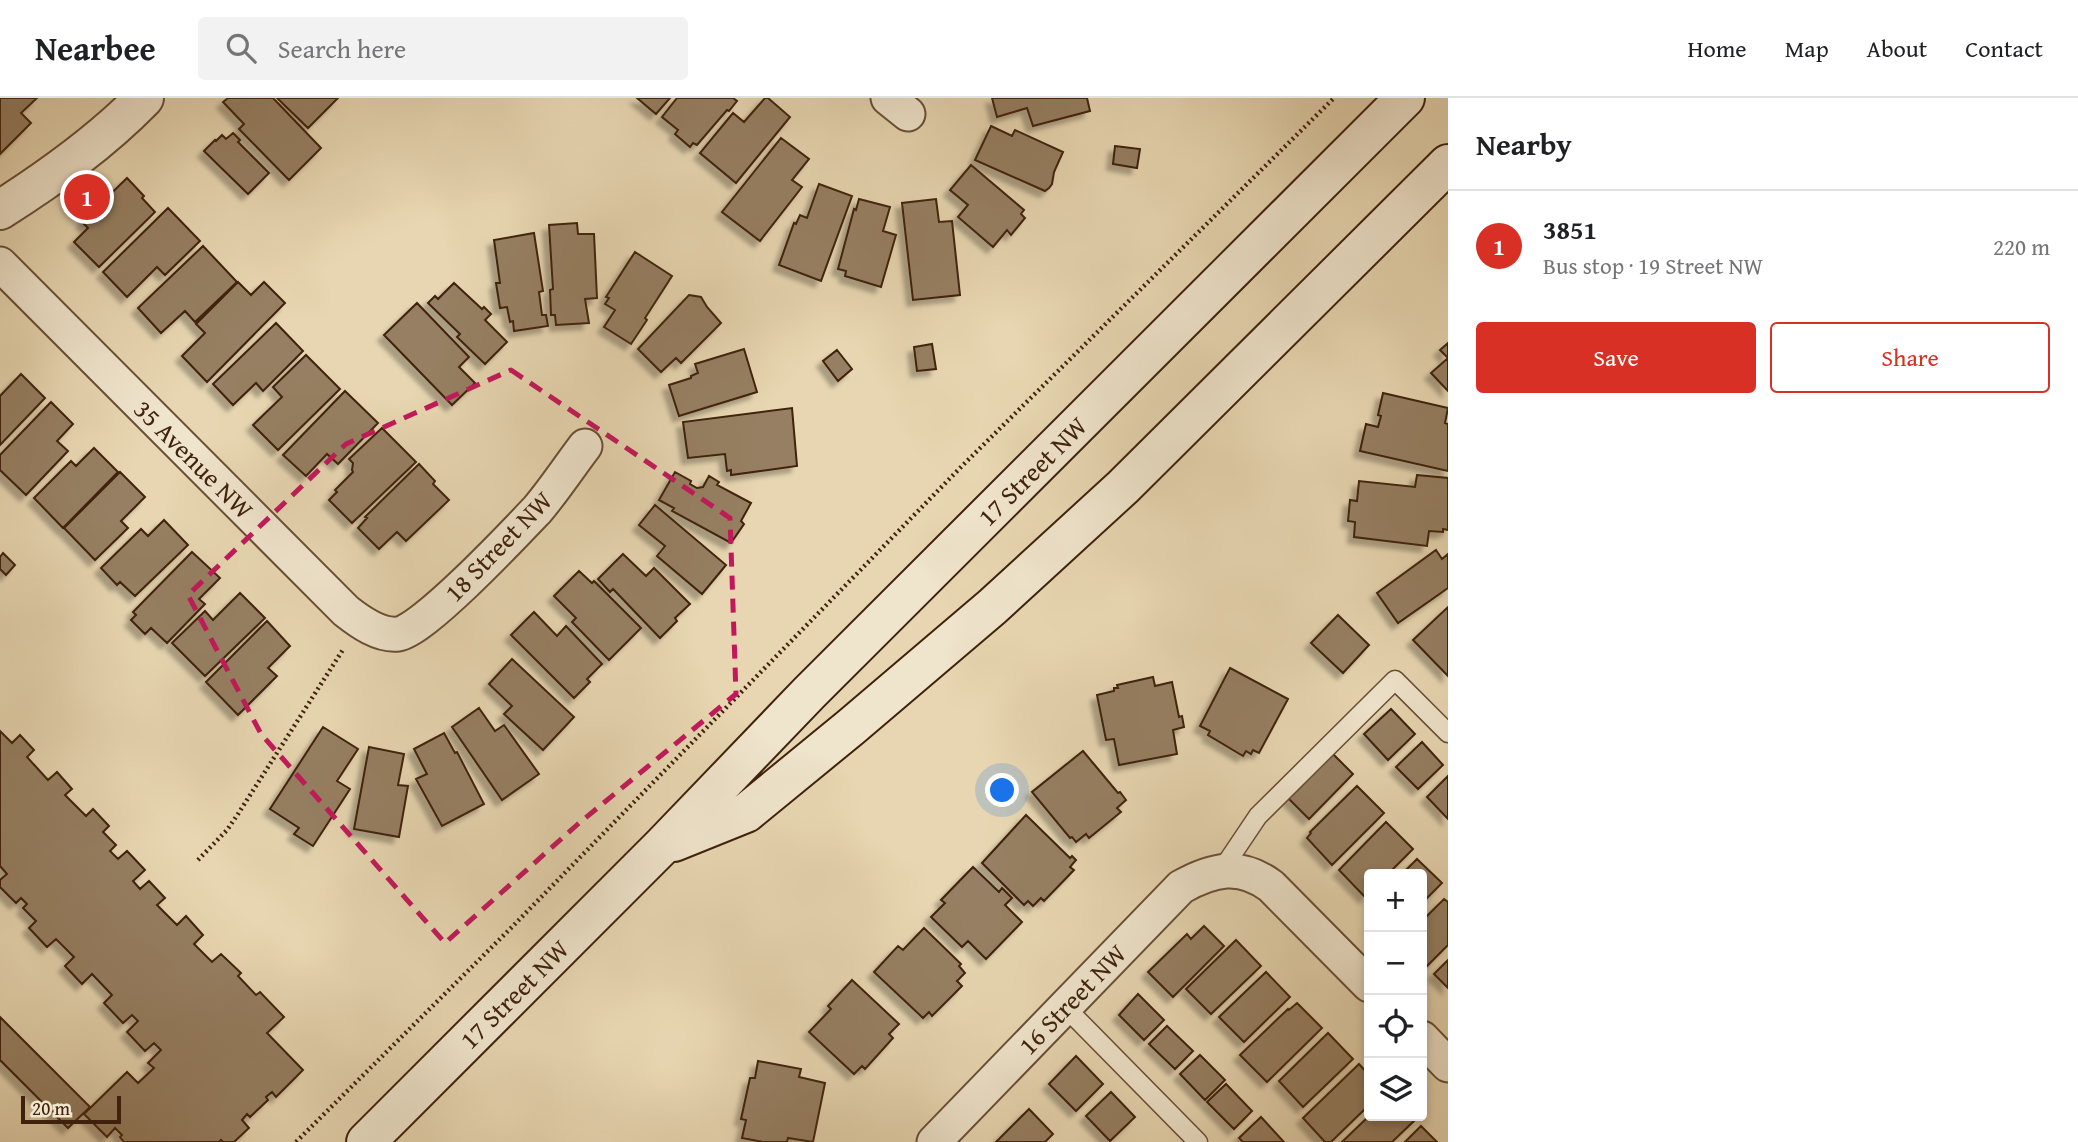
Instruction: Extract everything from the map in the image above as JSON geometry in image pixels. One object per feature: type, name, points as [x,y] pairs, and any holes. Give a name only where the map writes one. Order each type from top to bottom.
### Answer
[{"type":"main road","name":"17 Street NW","points":[[366,1142],[662,846],[809,693],[1405,98]]},
{"type":"main road","points":[[0,210],[48,180],[81,155],[137,100]]},
{"type":"main road","name":"17 Street NW","points":[[662,846],[746,813],[992,607],[1123,487],[1448,164]]},
{"type":"street","name":"35 Avenue NW","points":[[0,264],[346,611],[360,622],[386,633],[400,634]]},
{"type":"street","name":"18 Street NW","points":[[400,634],[441,606],[527,520],[585,446]]},
{"type":"street","points":[[1221,871],[1250,873],[1271,886],[1364,980]]},
{"type":"street","name":"16 Street NW","points":[[934,1142],[1181,887],[1197,877],[1221,871]]},
{"type":"street","points":[[1427,1043],[1448,1065]]},
{"type":"lane","points":[[1221,871],[1258,816],[1395,680],[1448,733]]},
{"type":"lane","points":[[1065,1007],[1198,1142]]},
{"type":"path","points":[[296,1142],[512,927],[962,466],[1334,98]]},
{"type":"path","points":[[198,860],[227,830],[238,814],[360,622]]},
{"type":"highlighted area","points":[[511,370],[730,518],[736,694],[578,824],[445,943],[261,734],[188,595],[346,444]]},
{"type":"building","points":[[0,98],[37,98],[21,113],[31,123],[0,154]]},
{"type":"building","points":[[228,98],[273,98],[321,148],[289,180],[239,129],[244,124],[223,102]]},
{"type":"building","points":[[277,98],[338,98],[308,128]]},
{"type":"building","points":[[637,98],[670,98],[656,114]]},
{"type":"building","points":[[677,98],[733,98],[737,101],[697,145],[693,143],[690,147],[675,134],[678,130],[662,117]]},
{"type":"building","points":[[765,98],[790,117],[736,183],[700,153],[733,113],[744,122]]},
{"type":"building","points":[[992,98],[1087,98],[1090,111],[1033,126],[1027,108],[997,117]]},
{"type":"building","points":[[991,126],[1012,136],[1015,130],[1063,152],[1049,188],[1045,191],[975,160]]},
{"type":"building","points":[[233,133],[240,140],[238,142],[269,173],[248,194],[204,151],[222,135],[226,139]]},
{"type":"building","points":[[781,138],[809,159],[792,180],[802,187],[760,241],[722,212]]},
{"type":"building","points":[[1115,146],[1140,149],[1137,168],[1113,164]]},
{"type":"building","points":[[971,165],[1024,210],[1021,214],[1025,218],[1011,235],[1007,230],[993,247],[958,217],[968,205],[950,190]]},
{"type":"building","points":[[127,178],[155,212],[99,267],[74,242],[88,228],[82,222]]},
{"type":"building","points":[[819,184],[852,196],[821,281],[779,265],[794,223],[796,224],[800,215],[807,218]]},
{"type":"building","points":[[859,199],[890,207],[883,231],[896,235],[881,287],[845,276],[846,271],[838,269]]},
{"type":"building","points":[[936,199],[939,222],[952,221],[960,295],[913,300],[902,203]]},
{"type":"building","points":[[168,208],[200,241],[165,275],[157,267],[127,297],[103,272]]},
{"type":"building","points":[[577,223],[578,234],[594,234],[597,298],[585,299],[589,323],[556,325],[555,315],[551,315],[550,290],[553,289],[549,225]]},
{"type":"building","points":[[534,233],[543,291],[539,292],[542,315],[546,315],[548,326],[514,331],[507,307],[500,308],[496,283],[500,283],[494,240]]},
{"type":"building","points":[[203,246],[237,282],[195,322],[185,311],[161,333],[138,308]]},
{"type":"building","points":[[635,252],[672,276],[631,344],[604,327],[615,310],[605,304],[609,298],[606,297]]},
{"type":"building","points":[[238,282],[251,295],[264,282],[285,303],[207,382],[182,356],[205,333],[196,324]]},
{"type":"building","points":[[454,283],[491,314],[485,320],[507,342],[485,364],[457,337],[460,334],[428,303],[435,296],[438,299]]},
{"type":"building","points":[[689,295],[701,297],[721,323],[681,363],[676,358],[661,372],[638,349]]},
{"type":"building","points":[[417,303],[469,357],[459,367],[475,383],[452,405],[384,335]]},
{"type":"building","points":[[276,323],[303,351],[263,391],[256,383],[233,405],[213,384]]},
{"type":"building","points":[[1448,343],[1448,358],[1440,350]]},
{"type":"building","points":[[932,344],[936,369],[917,371],[914,347]]},
{"type":"building","points":[[744,349],[757,392],[679,416],[669,385],[698,373],[695,364]]},
{"type":"building","points":[[837,350],[852,369],[838,381],[823,361]]},
{"type":"building","points":[[306,355],[340,389],[278,450],[253,425],[282,397],[273,387]]},
{"type":"building","points":[[1448,358],[1448,391],[1431,373]]},
{"type":"building","points":[[21,374],[45,398],[0,445],[0,396]]},
{"type":"building","points":[[345,391],[378,423],[338,464],[327,454],[306,476],[283,455]]},
{"type":"building","points":[[1383,393],[1448,408],[1445,423],[1448,424],[1448,471],[1360,451],[1366,424],[1378,427]]},
{"type":"building","points":[[51,402],[73,424],[57,441],[68,451],[26,495],[0,470],[0,455]]},
{"type":"building","points":[[792,408],[797,466],[731,475],[731,470],[727,471],[725,454],[688,458],[683,422]]},
{"type":"building","points":[[382,428],[416,462],[352,523],[329,500],[353,472],[353,463],[349,459]]},
{"type":"building","points":[[94,448],[118,472],[63,528],[34,498],[71,461],[76,466]]},
{"type":"building","points":[[419,464],[449,500],[406,541],[397,532],[379,549],[358,528],[367,518],[365,517]]},
{"type":"building","points":[[120,472],[145,497],[121,521],[128,528],[95,560],[64,528]]},
{"type":"building","points":[[675,472],[691,481],[690,484],[697,488],[703,487],[709,476],[719,482],[717,485],[751,503],[741,521],[744,524],[731,543],[672,511],[674,508],[659,500]]},
{"type":"building","points":[[1417,475],[1448,478],[1448,530],[1429,531],[1427,546],[1354,537],[1355,522],[1348,521],[1350,500],[1357,501],[1359,481],[1415,487]]},
{"type":"building","points":[[655,505],[726,565],[702,594],[657,556],[665,546],[639,525]]},
{"type":"building","points":[[164,520],[188,545],[135,596],[120,582],[117,585],[101,568],[141,529],[148,536]]},
{"type":"building","points":[[1436,550],[1442,559],[1448,554],[1448,588],[1398,623],[1377,593]]},
{"type":"building","points":[[192,552],[220,578],[199,599],[205,604],[167,643],[151,628],[145,634],[131,620],[136,615],[133,612]]},
{"type":"building","points":[[3,553],[15,565],[6,575],[0,569],[0,557]]},
{"type":"building","points":[[623,554],[646,576],[654,568],[690,604],[660,638],[613,589],[610,592],[598,579]]},
{"type":"building","points":[[579,571],[592,583],[594,581],[641,628],[609,660],[572,622],[576,618],[554,596]]},
{"type":"building","points":[[240,593],[265,618],[205,676],[172,643],[205,611],[213,620]]},
{"type":"building","points":[[1448,607],[1448,676],[1413,640]]},
{"type":"building","points":[[534,612],[557,636],[566,626],[602,664],[587,679],[590,682],[574,698],[511,635]]},
{"type":"building","points":[[1338,615],[1369,645],[1343,673],[1311,643]]},
{"type":"building","points":[[267,621],[290,646],[268,668],[277,676],[238,715],[206,682]]},
{"type":"building","points":[[512,659],[574,717],[543,750],[504,714],[512,706],[489,684]]},
{"type":"building","points":[[1230,668],[1288,699],[1259,753],[1253,750],[1251,754],[1246,751],[1243,756],[1208,735],[1210,731],[1200,726]]},
{"type":"building","points":[[1153,677],[1155,686],[1172,682],[1179,717],[1182,716],[1184,727],[1173,730],[1177,754],[1119,765],[1114,739],[1106,740],[1097,695],[1114,691],[1114,688],[1118,688],[1117,685]]},
{"type":"building","points":[[479,708],[495,731],[504,725],[539,774],[502,800],[452,727]]},
{"type":"building","points":[[1391,709],[1415,734],[1388,760],[1364,734]]},
{"type":"building","points":[[323,727],[358,749],[337,781],[350,789],[313,846],[294,834],[299,828],[270,809]]},
{"type":"building","points":[[0,731],[12,743],[20,735],[34,750],[27,757],[48,780],[57,772],[72,789],[65,795],[86,816],[93,809],[109,826],[103,832],[116,845],[110,851],[118,859],[127,851],[145,870],[133,881],[140,889],[149,881],[165,898],[157,905],[177,925],[186,916],[203,935],[194,944],[212,962],[221,954],[241,973],[238,976],[256,995],[260,992],[284,1017],[267,1033],[303,1070],[276,1097],[272,1092],[266,1097],[268,1100],[250,1117],[247,1114],[242,1120],[249,1128],[234,1142],[124,1142],[120,1137],[122,1135],[115,1128],[107,1137],[84,1114],[127,1072],[138,1083],[154,1068],[148,1063],[161,1050],[154,1043],[145,1051],[127,1032],[138,1021],[132,1015],[123,1023],[104,1003],[112,995],[92,974],[82,984],[65,966],[74,957],[56,939],[47,947],[29,928],[36,921],[23,908],[27,904],[21,898],[16,903],[0,887],[0,880],[7,874],[0,866]]},
{"type":"building","points":[[444,733],[484,804],[442,826],[416,779],[427,774],[414,749]]},
{"type":"building","points":[[1422,742],[1443,765],[1418,789],[1396,767]]},
{"type":"building","points":[[369,747],[404,754],[398,785],[408,786],[399,837],[354,829]]},
{"type":"building","points":[[1328,749],[1353,774],[1309,819],[1284,794]]},
{"type":"building","points":[[1083,751],[1126,800],[1117,808],[1121,812],[1089,838],[1086,834],[1076,842],[1032,792]]},
{"type":"building","points":[[1448,776],[1448,819],[1427,797]]},
{"type":"building","points":[[1357,786],[1384,813],[1332,865],[1307,838]]},
{"type":"building","points":[[1026,815],[1070,858],[1072,856],[1076,860],[1070,867],[1074,870],[1044,901],[1041,898],[1033,906],[1028,901],[1024,905],[982,863]]},
{"type":"building","points":[[1386,822],[1413,849],[1393,869],[1364,869],[1364,896],[1339,870]]},
{"type":"building","points":[[1417,859],[1442,883],[1427,898],[1427,869],[1407,869]]},
{"type":"building","points":[[973,867],[999,892],[1002,888],[1012,898],[1005,905],[1022,922],[986,959],[968,941],[962,947],[931,917],[945,903],[941,900]]},
{"type":"building","points":[[1444,899],[1448,902],[1448,945],[1427,966],[1427,932],[1427,916]]},
{"type":"building","points":[[1204,926],[1224,946],[1173,997],[1148,972],[1187,934],[1191,939]]},
{"type":"building","points":[[924,928],[961,964],[959,966],[965,973],[957,981],[962,986],[932,1016],[929,1012],[923,1018],[874,972],[898,946],[903,950]]},
{"type":"building","points":[[1236,940],[1261,966],[1211,1014],[1186,989]]},
{"type":"building","points":[[1448,960],[1448,988],[1434,974]]},
{"type":"building","points":[[1266,972],[1290,997],[1244,1042],[1219,1017]]},
{"type":"building","points":[[852,980],[899,1024],[889,1034],[893,1038],[865,1069],[862,1066],[854,1074],[809,1032],[831,1009],[828,1006]]},
{"type":"building","points":[[1138,994],[1164,1020],[1144,1040],[1119,1015]]},
{"type":"building","points":[[1297,1003],[1322,1028],[1267,1082],[1240,1055]]},
{"type":"building","points":[[0,1017],[90,1107],[68,1128],[0,1060]]},
{"type":"building","points":[[1167,1026],[1193,1051],[1175,1069],[1149,1044]]},
{"type":"building","points":[[1328,1033],[1353,1059],[1303,1107],[1279,1081]]},
{"type":"building","points":[[1200,1055],[1225,1080],[1205,1100],[1180,1074]]},
{"type":"building","points":[[1076,1056],[1103,1084],[1076,1111],[1049,1084]]},
{"type":"building","points":[[758,1061],[801,1069],[799,1077],[825,1083],[813,1142],[788,1138],[787,1142],[763,1142],[742,1138],[746,1120],[741,1119],[750,1078],[755,1078]]},
{"type":"building","points":[[1359,1064],[1364,1070],[1364,1110],[1331,1142],[1325,1142],[1303,1118]]},
{"type":"building","points":[[1226,1084],[1252,1111],[1234,1129],[1207,1102]]},
{"type":"building","points":[[1111,1092],[1135,1117],[1110,1141],[1086,1116]]},
{"type":"building","points":[[1029,1109],[1053,1134],[1045,1142],[996,1142]]},
{"type":"building","points":[[1261,1117],[1284,1142],[1243,1142],[1239,1138]]},
{"type":"building","points":[[1364,1121],[1414,1121],[1392,1142],[1342,1142]]},
{"type":"building","points":[[1421,1126],[1437,1142],[1405,1142]]},
{"type":"place","name":"3851","points":[[87,197]]}]
